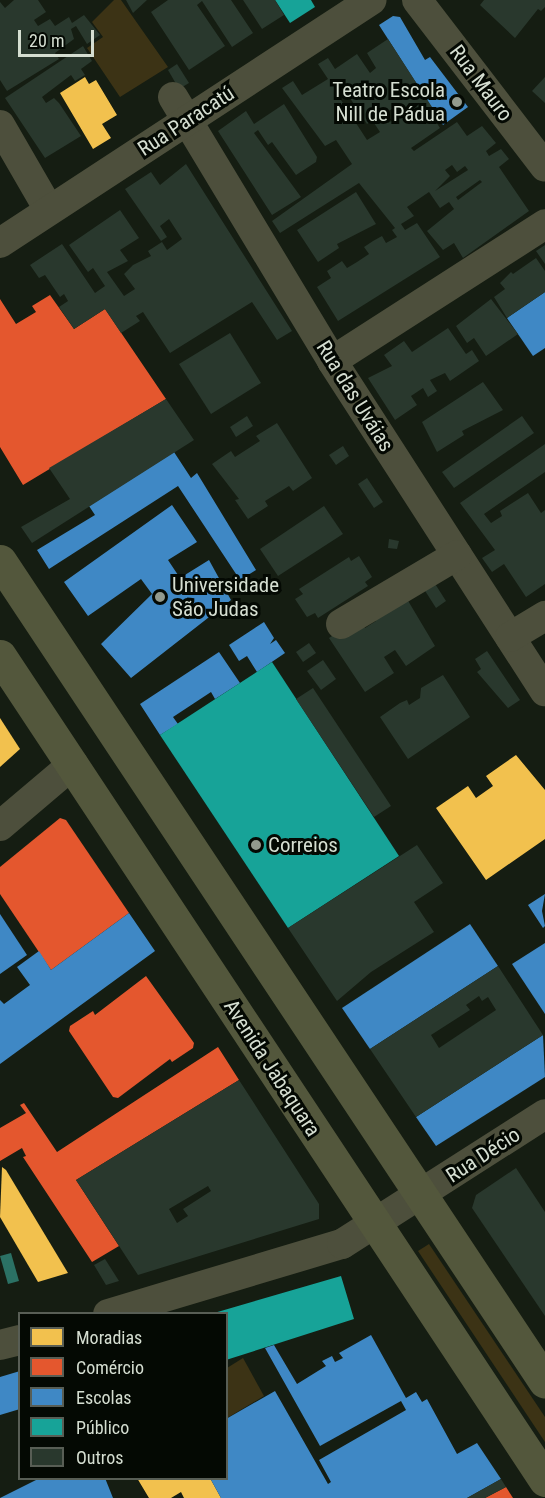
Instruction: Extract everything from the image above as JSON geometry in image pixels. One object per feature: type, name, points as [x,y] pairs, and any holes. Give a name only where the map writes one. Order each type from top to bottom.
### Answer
[{"type":"main road","points":[[0,561],[421,1196],[540,1364]]},
{"type":"main road","name":"Avenida Jabaquara","points":[[0,656],[545,1480]]},
{"type":"street","name":"Rua Paracatú","points":[[0,243],[49,210],[179,109],[372,0]]},
{"type":"street","name":"Rua Mauro","points":[[417,0],[545,167]]},
{"type":"street","name":"Rua das Uváias","points":[[179,109],[332,361],[545,692]]},
{"type":"street","points":[[0,125],[49,210]]},
{"type":"street","points":[[332,361],[545,224]]},
{"type":"street","points":[[341,624],[457,555]]},
{"type":"street","points":[[510,637],[545,616]]},
{"type":"street","points":[[0,826],[73,764]]},
{"type":"street","name":"Rua Décio","points":[[115,1312],[342,1244],[421,1196],[545,1114]]},
{"type":"street","points":[[0,1345],[18,1340]]},
{"type":"shaded area","points":[[114,0],[121,0],[168,67],[120,97],[87,48],[103,37],[92,22]]},
{"type":"shaded area","points":[[429,1244],[545,1417],[545,1442],[418,1251]]},
{"type":"shaded area","points":[[243,1358],[264,1396],[228,1417],[228,1367]]},
{"type":"water","points":[[11,1253],[19,1281],[8,1284],[0,1256]]},
{"type":"building: Moradias","points":[[85,77],[89,84],[96,80],[117,115],[102,124],[111,138],[93,149],[60,93]]},
{"type":"building: Moradias","points":[[0,718],[20,749],[0,767]]},
{"type":"building: Moradias","points":[[516,755],[545,790],[545,839],[486,880],[436,808],[468,786],[476,798],[493,786],[486,776]]},
{"type":"building: Moradias","points":[[2,1167],[6,1170],[68,1273],[38,1282],[0,1217]]},
{"type":"building: Moradias","points":[[138,1480],[211,1480],[221,1498],[184,1498],[181,1492],[171,1498],[149,1498]]},
{"type":"building: Comércio","points":[[50,295],[74,329],[105,309],[166,399],[23,485],[0,447],[0,299],[16,324],[36,312],[32,306]]},
{"type":"building: Comércio","points":[[60,818],[66,820],[129,913],[51,970],[0,894],[0,867]]},
{"type":"building: Comércio","points":[[146,976],[194,1043],[193,1048],[172,1062],[170,1059],[118,1098],[113,1097],[69,1031],[70,1026],[93,1011],[95,1015]]},
{"type":"building: Comércio","points":[[218,1047],[239,1080],[76,1180],[119,1246],[92,1262],[23,1157],[26,1156],[22,1148],[0,1161],[0,1128],[26,1113],[20,1105],[24,1103],[57,1152]]},
{"type":"building: Comércio","points":[[506,1487],[513,1498],[485,1498]]},
{"type":"building: Escolas","points":[[393,16],[400,17],[425,60],[430,57],[468,107],[443,125],[379,25]]},
{"type":"building: Escolas","points":[[545,292],[545,348],[533,356],[507,318]]},
{"type":"building: Escolas","points":[[174,452],[191,478],[197,473],[256,570],[240,580],[178,486],[49,569],[37,550],[95,515],[89,506]]},
{"type":"building: Escolas","points":[[172,505],[197,542],[168,560],[180,578],[209,560],[231,600],[131,678],[101,644],[152,594],[141,579],[88,616],[64,582]]},
{"type":"building: Escolas","points":[[264,622],[274,638],[270,644],[276,640],[285,653],[257,672],[247,656],[239,661],[229,645]]},
{"type":"building: Escolas","points":[[219,652],[240,683],[215,699],[211,692],[173,717],[178,724],[160,735],[140,704]]},
{"type":"building: Escolas","points":[[545,894],[542,911],[545,926],[543,928],[528,905]]},
{"type":"building: Escolas","points":[[129,913],[155,951],[0,1064],[0,1000],[4,1004],[30,985],[17,967],[39,951],[51,970]]},
{"type":"building: Escolas","points":[[0,914],[27,955],[0,974]]},
{"type":"building: Escolas","points":[[470,924],[498,966],[370,1049],[342,1008]]},
{"type":"building: Escolas","points":[[545,943],[545,1014],[512,964]]},
{"type":"building: Escolas","points":[[543,1035],[545,1077],[436,1146],[416,1117]]},
{"type":"building: Escolas","points":[[371,1335],[406,1398],[416,1392],[422,1402],[427,1399],[457,1454],[477,1443],[501,1479],[467,1498],[221,1498],[211,1480],[228,1480],[228,1418],[275,1391],[328,1484],[331,1482],[319,1460],[406,1410],[401,1401],[320,1446],[265,1348],[274,1345],[297,1384],[326,1366],[322,1361],[332,1356],[335,1362],[343,1358],[339,1353]]},
{"type":"building: Escolas","points":[[18,1372],[18,1410],[0,1415],[0,1377]]},
{"type":"building: Escolas","points":[[36,1480],[106,1480],[113,1498],[0,1498]]},
{"type":"building: Público","points":[[275,0],[311,0],[315,7],[290,23]]},
{"type":"building: Público","points":[[272,662],[399,856],[288,928],[160,735]]},
{"type":"building: Público","points":[[341,1276],[354,1319],[228,1359],[228,1312],[217,1312]]},
{"type":"building: Outros","points":[[14,0],[38,0],[46,12],[34,20],[38,26],[50,19],[55,26],[69,17],[72,23],[84,15],[100,35],[87,44],[76,26],[71,29],[74,39],[55,53],[59,59],[7,91],[0,80],[0,2],[5,8]]},
{"type":"building: Outros","points":[[126,0],[147,0],[133,13]]},
{"type":"building: Outros","points":[[168,0],[231,0],[253,33],[232,47],[202,1],[197,5],[225,46],[189,70],[151,12]]},
{"type":"building: Outros","points":[[243,0],[275,0],[284,15],[262,29]]},
{"type":"building: Outros","points":[[484,0],[545,0],[545,7],[541,11],[538,9],[515,38],[480,5]]},
{"type":"building: Outros","points":[[388,39],[432,107],[428,109],[440,128],[411,148],[414,151],[457,122],[467,136],[482,126],[496,143],[486,151],[489,156],[501,149],[509,159],[499,167],[529,211],[463,258],[454,243],[443,250],[427,231],[454,209],[449,202],[440,208],[429,192],[407,207],[414,216],[401,224],[405,230],[417,223],[440,257],[338,321],[317,287],[331,278],[327,271],[342,261],[347,268],[369,254],[364,247],[373,241],[382,236],[386,243],[397,237],[392,230],[395,228],[359,183],[280,233],[272,221],[352,164],[336,140],[325,146],[282,88],[293,81],[302,95],[328,79],[318,64],[328,58],[335,69],[357,54],[370,73],[376,68],[367,53]],"holes":[[[346,92],[367,124],[372,120],[380,132],[367,140],[339,97]],[[392,109],[398,117],[388,123],[383,114]],[[452,165],[457,172],[465,166],[468,170],[435,191],[450,176],[445,170]],[[480,180],[482,182],[458,200],[456,197]]]},
{"type":"building: Outros","points":[[83,46],[92,61],[81,69],[85,75],[75,81],[71,75],[42,97],[46,103],[54,98],[59,103],[81,136],[45,158],[5,98]]},
{"type":"building: Outros","points":[[177,64],[189,83],[179,89],[168,70]]},
{"type":"building: Outros","points":[[545,77],[545,103],[532,91]]},
{"type":"building: Outros","points":[[284,104],[317,157],[316,162],[296,175],[272,142],[268,145],[258,130],[254,133],[301,197],[272,215],[218,131],[246,111],[254,124]]},
{"type":"building: Outros","points":[[186,164],[292,331],[277,340],[252,302],[170,353],[143,312],[136,316],[140,321],[121,333],[105,309],[74,329],[59,307],[68,301],[64,294],[60,297],[45,275],[39,278],[30,265],[62,244],[95,293],[105,286],[93,268],[88,272],[69,245],[120,210],[139,238],[120,250],[128,261],[107,272],[124,296],[135,289],[124,274],[133,265],[151,256],[148,251],[162,242],[167,250],[182,239],[169,219],[160,226],[167,237],[161,241],[125,189],[151,172],[160,185]]},
{"type":"building: Outros","points":[[356,192],[376,224],[337,244],[339,248],[318,262],[297,230]]},
{"type":"building: Outros","points":[[545,245],[545,264],[536,251]]},
{"type":"building: Outros","points":[[536,258],[545,271],[545,292],[507,318],[494,297],[505,289],[500,283],[511,272],[513,274]]},
{"type":"building: Outros","points":[[491,299],[518,334],[486,356],[474,338],[467,343],[456,326]]},
{"type":"building: Outros","points":[[448,328],[466,354],[472,350],[479,361],[450,381],[445,373],[430,380],[437,391],[428,397],[423,388],[411,396],[417,405],[395,420],[368,378],[392,366],[384,355],[404,341],[412,352]]},
{"type":"building: Outros","points":[[230,333],[261,383],[211,414],[179,364]]},
{"type":"building: Outros","points":[[483,382],[503,410],[462,431],[464,435],[437,452],[422,422]]},
{"type":"building: Outros","points":[[166,399],[194,440],[32,543],[21,527],[70,499],[49,468]]},
{"type":"building: Outros","points":[[247,416],[253,426],[236,437],[230,427]]},
{"type":"building: Outros","points":[[522,416],[534,433],[454,488],[442,472]]},
{"type":"building: Outros","points":[[277,423],[312,478],[293,491],[289,486],[265,501],[268,506],[248,519],[235,500],[239,499],[212,464],[231,451],[235,457],[260,441],[256,436]]},
{"type":"building: Outros","points":[[545,444],[545,472],[484,514],[491,523],[502,516],[500,511],[528,493],[541,513],[545,510],[545,584],[526,597],[504,564],[492,572],[482,558],[495,550],[460,503]]},
{"type":"building: Outros","points":[[343,446],[349,456],[336,465],[329,455]]},
{"type":"building: Outros","points":[[367,478],[383,502],[374,508],[358,484]]},
{"type":"building: Outros","points":[[324,506],[343,534],[278,576],[260,549]]},
{"type":"building: Outros","points":[[389,539],[399,541],[397,549],[388,548]]},
{"type":"building: Outros","points":[[359,556],[372,577],[365,582],[368,586],[318,618],[315,613],[307,617],[295,599],[303,594],[299,589],[349,557],[351,561]]},
{"type":"building: Outros","points":[[432,579],[446,601],[436,608],[422,586]]},
{"type":"building: Outros","points":[[407,599],[435,646],[406,666],[395,650],[384,657],[394,673],[365,692],[329,638],[359,618],[365,628],[376,621],[370,612]]},
{"type":"building: Outros","points":[[309,643],[316,653],[303,662],[296,652]]},
{"type":"building: Outros","points":[[487,651],[520,700],[508,708],[477,672],[481,669],[475,659]]},
{"type":"building: Outros","points":[[323,660],[336,679],[321,690],[307,671]]},
{"type":"building: Outros","points":[[443,675],[470,717],[408,759],[380,717],[400,703],[407,700],[409,705],[420,698],[421,688]]},
{"type":"building: Outros","points":[[313,688],[391,806],[374,817],[296,699]]},
{"type":"building: Outros","points":[[417,845],[443,883],[414,902],[434,932],[371,972],[337,1001],[288,928]]},
{"type":"building: Outros","points":[[498,966],[543,1035],[416,1117],[370,1049]],"holes":[[[479,996],[482,1001],[488,997],[496,1010],[439,1048],[431,1035],[470,1010],[466,1005]]]},
{"type":"building: Outros","points":[[239,1080],[319,1204],[319,1219],[138,1275],[76,1180]],"holes":[[[208,1186],[211,1191],[183,1209],[188,1216],[177,1223],[169,1209]]]},
{"type":"building: Outros","points":[[516,1168],[545,1212],[545,1316],[472,1208],[476,1195]]},
{"type":"building: Outros","points":[[105,1259],[119,1281],[106,1285],[94,1265]]},
{"type":"building: Outros","points":[[501,1479],[506,1487],[485,1498],[467,1498]]},
{"type":"place","name":"Teatro Escola Nill de Pádua","points":[[457,102]]},
{"type":"place","name":"Universidade São Judas","points":[[160,597]]},
{"type":"place","name":"Correios","points":[[256,845]]}]
